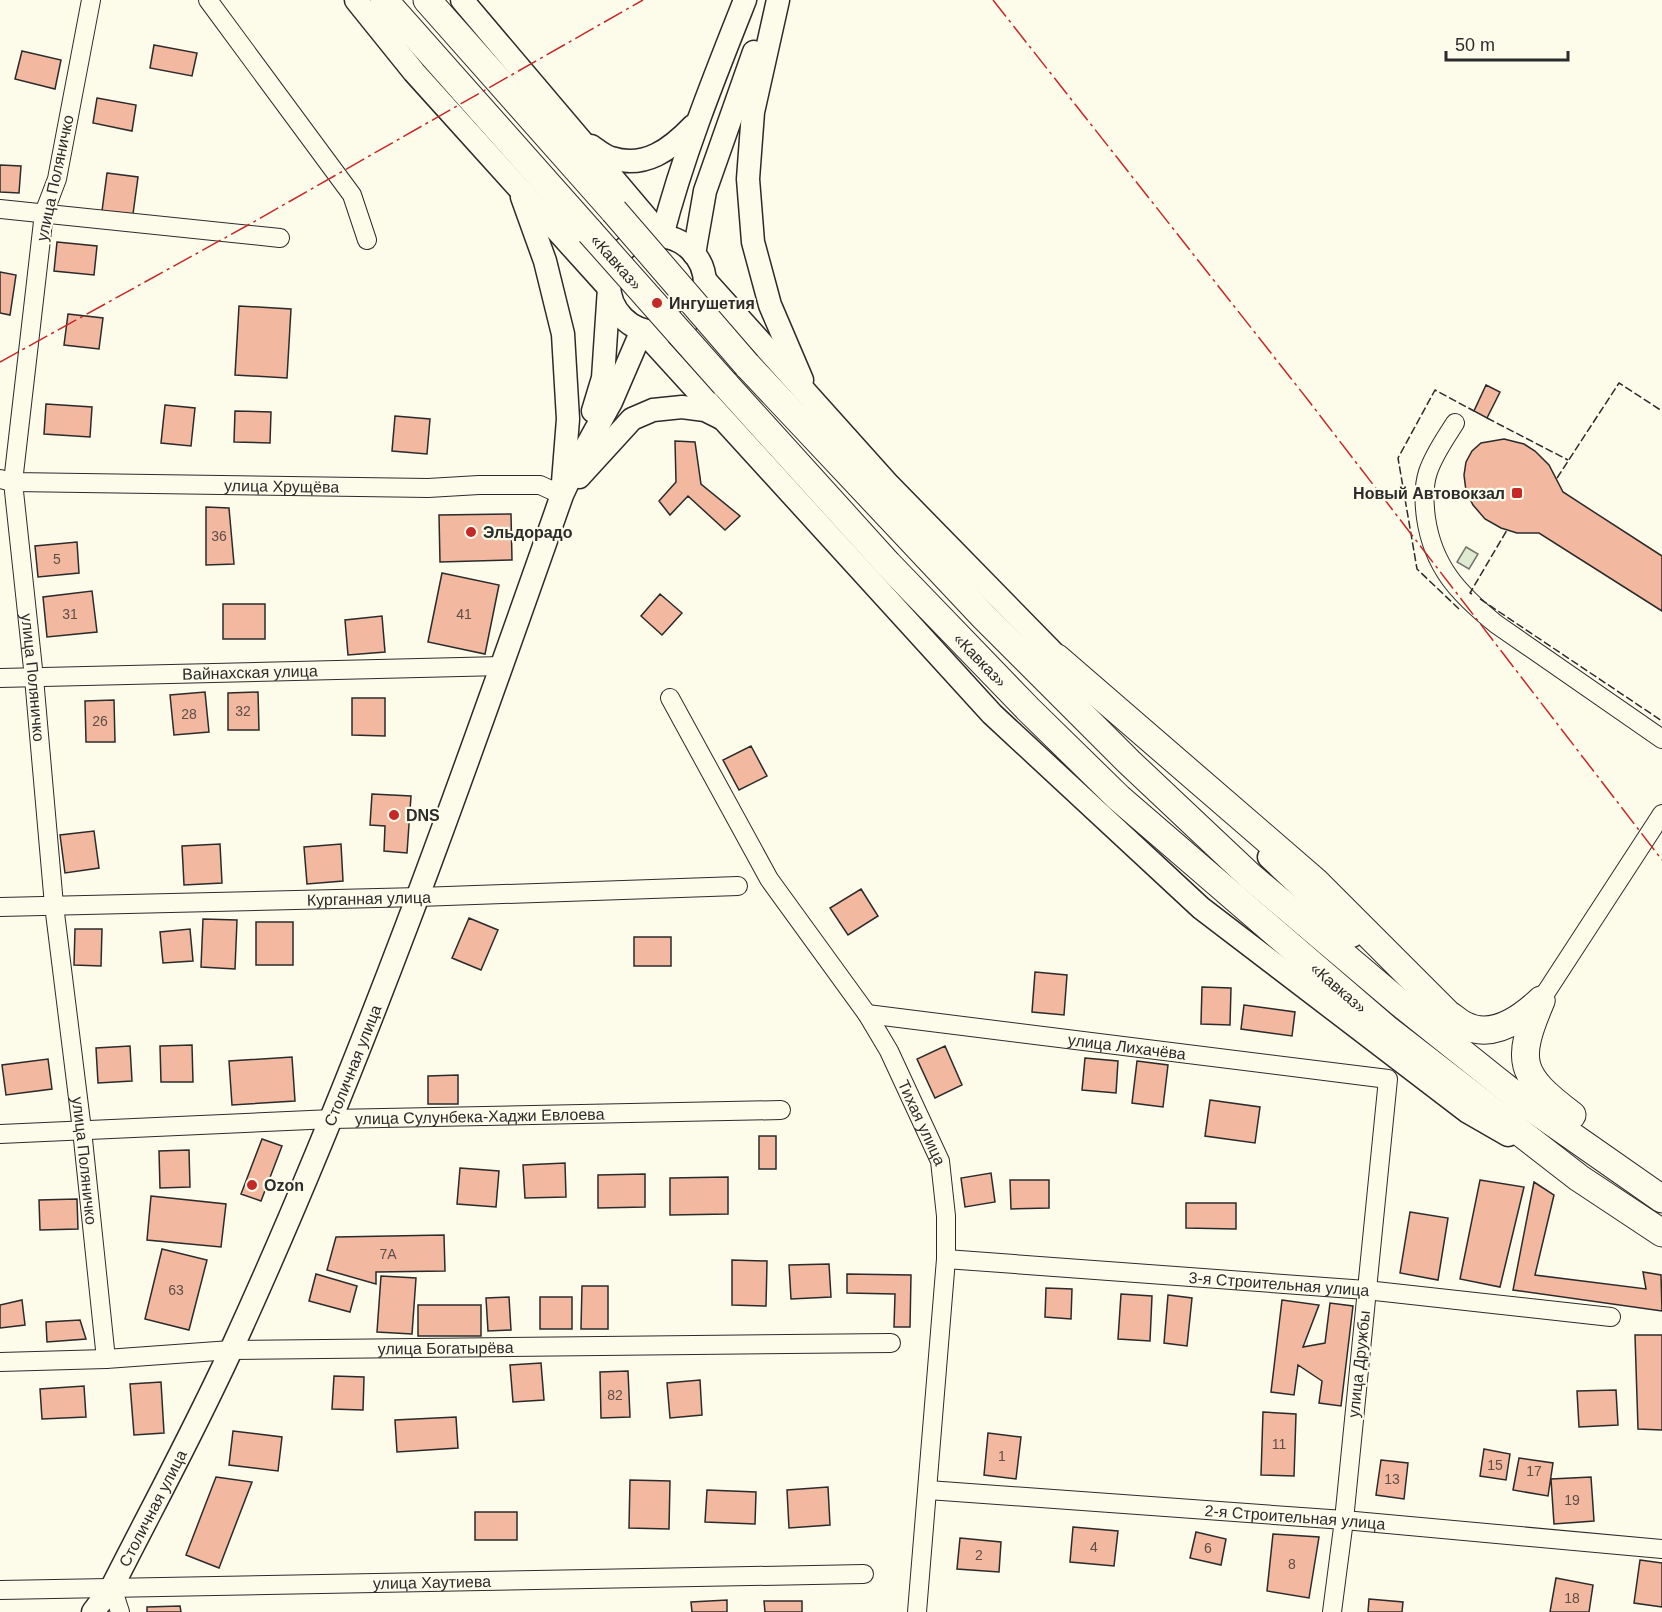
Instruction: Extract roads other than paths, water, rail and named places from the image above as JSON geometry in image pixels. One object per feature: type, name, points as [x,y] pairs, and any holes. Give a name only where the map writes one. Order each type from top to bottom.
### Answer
[{"type":"highway","name":"«Кавказ»","points":[[384,0],[888,564],[1028,709],[1119,798],[1388,1030],[1579,1178],[1662,1233]]},
{"type":"highway","name":"«Кавказ»","points":[[427,0],[747,365],[984,617],[1129,762],[1250,876],[1400,1003],[1529,1106],[1662,1199]]},
{"type":"highway","points":[[1057,658],[1316,882],[1448,1014],[1466,1026],[1480,1029],[1497,1028],[1512,1024],[1542,1000]]},
{"type":"highway","points":[[1542,1000],[1525,1047],[1526,1064],[1533,1079],[1544,1093],[1662,1182]]},
{"type":"main road","points":[[356,0],[414,72],[609,288],[619,314],[642,330],[726,420],[992,714],[1201,909],[1468,1112],[1579,1178]]},
{"type":"main road","points":[[462,0],[662,236]]},
{"type":"main road","points":[[662,236],[671,200],[698,120],[745,0]]},
{"type":"main road","points":[[694,254],[705,191],[772,0]]},
{"type":"main road","points":[[778,0],[753,112],[748,179],[750,210],[753,242],[770,305],[813,403]]},
{"type":"main road","points":[[581,140],[610,158],[634,161],[654,157],[675,145],[698,120]]},
{"type":"main road","points":[[518,185],[545,261],[563,334],[568,419],[562,495]]},
{"type":"main road","points":[[575,466],[603,378],[611,269],[620,253],[634,241],[662,236],[680,242],[694,254],[705,280],[889,486],[1057,658],[1378,961],[1495,1079]]},
{"type":"main road","points":[[642,330],[661,332],[687,322],[703,299],[705,280]]},
{"type":"main road","points":[[562,495],[610,402],[642,330]]},
{"type":"main road","points":[[562,495],[632,419],[653,410],[682,407],[705,410],[726,420]]},
{"type":"main road","name":"Столичная улица","points":[[93,1612],[112,1587],[231,1350],[332,1119],[419,897],[562,495]]},
{"type":"street","name":"улица Поляничко","points":[[91,0],[57,178],[45,213],[7,480],[34,678],[54,905],[82,1130],[106,1359]]},
{"type":"street","points":[[208,0],[352,195],[367,240]]},
{"type":"street","points":[[0,209],[280,238]]},
{"type":"street","points":[[1455,423],[1435,453],[1427,474],[1423,502],[1428,531],[1436,556],[1453,584],[1496,624],[1662,739]]},
{"type":"street","name":"улица Хрущёва","points":[[7,480],[428,489],[479,484],[540,484],[562,495]]},
{"type":"street","name":"Вайнахская улица","points":[[0,678],[502,666]]},
{"type":"street","name":"Тихая улица","points":[[670,698],[770,879],[867,1014],[889,1051],[940,1161],[946,1216],[946,1258],[917,1612]]},
{"type":"street","points":[[1542,1000],[1662,814]]},
{"type":"street","name":"Курганная улица","points":[[0,907],[419,897],[738,886]]},
{"type":"street","name":"улица Лихачёва","points":[[867,1014],[1388,1079]]},
{"type":"street","name":"улица Дружбы","points":[[1332,1612],[1344,1520],[1388,1079]]},
{"type":"street","name":"улица Сулунбека-Хаджи Евлоева","points":[[0,1134],[332,1119],[781,1110]]},
{"type":"street","name":"3-я Строительная улица","points":[[946,1258],[1366,1290],[1611,1317]]},
{"type":"street","name":"улица Богатырёва","points":[[0,1362],[106,1359],[231,1350],[891,1343]]},
{"type":"street","name":"2-я Строительная улица","points":[[928,1490],[1344,1520],[1662,1549]]},
{"type":"street","name":"улица Хаутиева","points":[[0,1590],[864,1574]]},
{"type":"street","points":[[112,1587],[120,1612]]},
{"type":"place","name":"Ингушетия","points":[[657,303]]},
{"type":"place","name":"Новый Автовокзал","points":[[1517,493]]},
{"type":"place","name":"Эльдорадо","points":[[471,532]]},
{"type":"place","name":"DNS","points":[[394,815]]},
{"type":"place","name":"Ozon","points":[[252,1185]]}]
